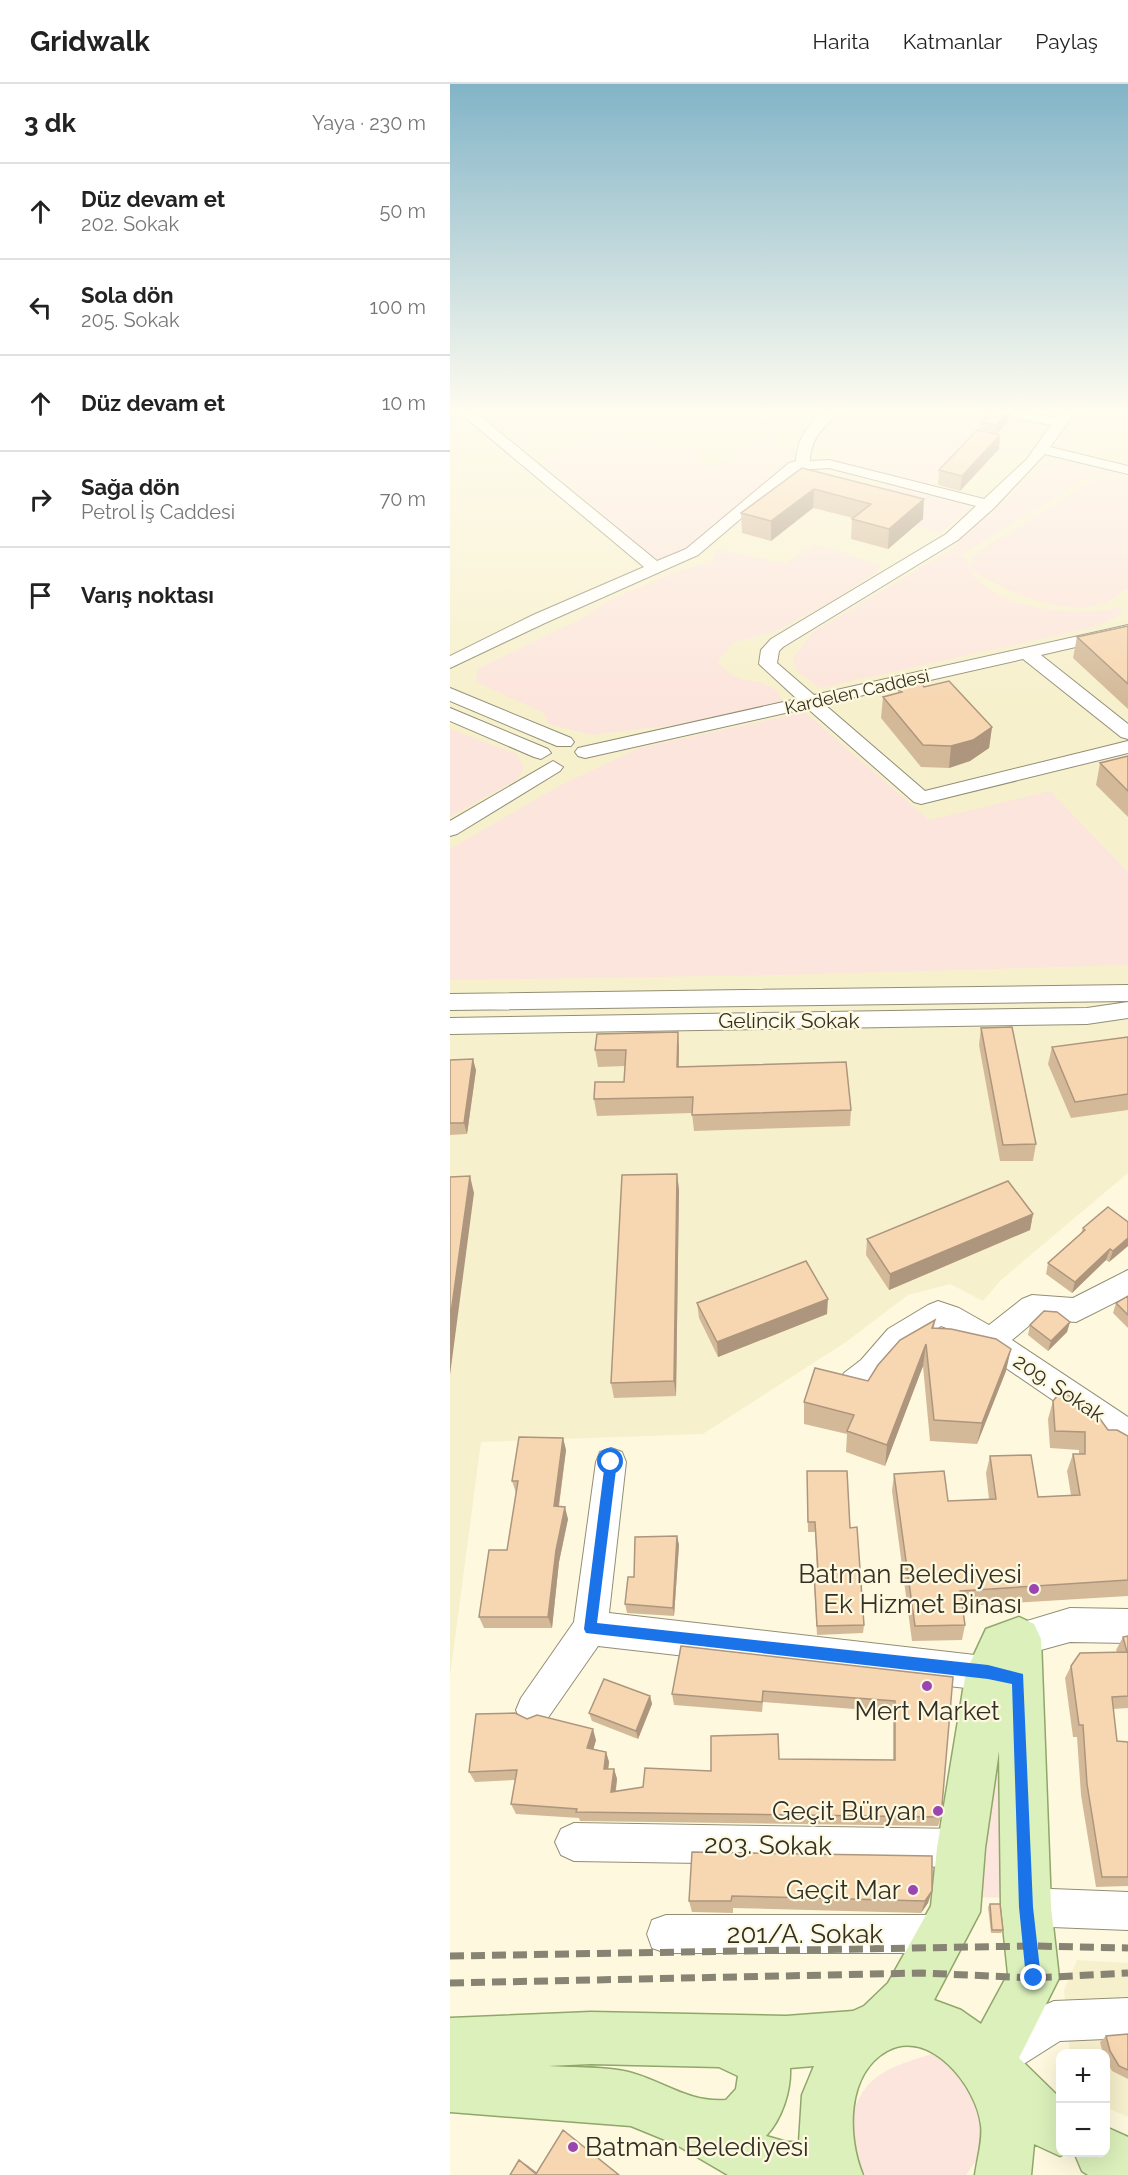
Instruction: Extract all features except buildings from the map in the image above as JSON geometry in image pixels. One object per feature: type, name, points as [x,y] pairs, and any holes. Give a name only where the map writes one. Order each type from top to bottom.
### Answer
[{"type":"main road","points":[[450,2085],[631,2099],[694,2125],[755,2160],[787,2169],[833,2173],[826,2138],[826,2108],[832,2080],[845,2056],[906,2001],[945,1934],[955,1912],[961,1848],[1008,1663]]},
{"type":"main road","points":[[987,2064],[1034,1978],[1026,1907],[1008,1663]]},
{"type":"main road","points":[[450,2044],[591,2038],[786,2042],[872,2030],[910,2018],[939,2024],[965,2039],[987,2064],[1045,2120],[1056,2127]]},
{"type":"main road","points":[[694,2125],[728,2127],[743,2121],[762,2095],[764,2067],[755,2056],[720,2040]]},
{"type":"main road","points":[[987,2064],[1001,2093],[1008,2126],[1007,2159],[1002,2175]]},
{"type":"main road","points":[[694,2125],[744,2175]]},
{"type":"main road","points":[[1109,2157],[1128,2169]]},
{"type":"main road","points":[[1123,2175],[1128,2174]]},
{"type":"street","points":[[579,506],[654,567]]},
{"type":"street","points":[[450,663],[539,619],[654,567],[679,559],[706,542],[746,506]]},
{"type":"street","points":[[987,506],[952,537],[777,643],[770,650],[768,664],[921,798],[1128,747]]},
{"type":"street","name":"Kardelen Caddesi","points":[[585,752],[1128,630]]},
{"type":"street","points":[[1027,653],[1128,732]]},
{"type":"street","points":[[450,694],[564,742],[576,744],[585,752],[579,763],[567,767],[547,760],[450,714]]},
{"type":"street","points":[[450,830],[547,760],[549,746],[564,742]]},
{"type":"street","name":"Gelincik Sokak","points":[[450,1002],[1128,993]]},
{"type":"street","points":[[1068,995],[1087,1016]]},
{"type":"street","name":"Gelincik Sokak","points":[[450,1026],[1087,1016],[1128,1010]]},
{"type":"street","name":"209. Sokak","points":[[990,1341],[1032,1307],[1076,1310],[1128,1282]]},
{"type":"street","name":"209. Sokak","points":[[854,1382],[872,1369],[898,1338],[938,1313],[959,1320],[1128,1434]]},
{"type":"street","points":[[533,1710],[590,1629],[611,1462]]},
{"type":"street","points":[[590,1629],[1008,1663],[1070,1625],[1128,1626]]},
{"type":"street","name":"203. Sokak","points":[[574,1842],[961,1848]]},
{"type":"street","points":[[1026,1907],[1128,1911]]},
{"type":"street","name":"201/A. Sokak","points":[[666,1934],[945,1934]]},
{"type":"street","points":[[987,2064],[1054,2021],[1128,2018]]},
{"type":"shaded area","points":[[450,506],[1128,506],[1128,1173],[1001,1280],[983,1301],[950,1284],[908,1295],[846,1342],[703,1434],[481,1442],[450,1676]]},
{"type":"shaded area","points":[[593,506],[739,506],[687,551],[654,560]]},
{"type":"shaded area","points":[[873,506],[964,506],[970,509],[940,533],[915,526]]},
{"type":"shaded area","points":[[998,506],[1042,506],[959,556],[966,558],[975,576],[990,590],[1010,600],[1056,610],[1102,610],[1121,607],[1121,614],[1098,626],[820,688],[797,671],[793,658],[813,632],[947,552]]},
{"type":"shaded area","points":[[1052,506],[1128,506],[1128,588],[1100,605],[1066,607],[1016,593],[971,569],[972,555]]},
{"type":"shaded area","points":[[815,545],[881,565],[877,571],[832,601],[778,630],[733,643],[717,662],[732,675],[773,688],[782,701],[688,723],[592,735],[548,724],[544,713],[476,682],[477,669],[583,618],[606,602],[672,573],[710,562],[717,550],[786,563]]},
{"type":"shaded area","points":[[805,712],[929,820],[1050,791],[1128,872],[1128,965],[783,975],[450,980],[450,849],[559,786],[639,748]]},
{"type":"shaded area","points":[[450,729],[517,754],[524,768],[519,778],[450,817]]},
{"type":"shaded area","points":[[997,1753],[1005,1757],[1010,1898],[975,1897]]},
{"type":"shaded area","points":[[1077,1960],[1128,1963],[1128,2117],[1110,2109],[1110,2049],[1070,2049],[1064,1990]]},
{"type":"shaded area","points":[[935,2053],[983,2091],[984,2149],[966,2175],[866,2175],[855,2154],[851,2130],[852,2118],[861,2095],[868,2085],[882,2073]]},
{"type":"railway","points":[[450,1956],[1032,1946],[1128,1948]]},
{"type":"railway","points":[[450,1983],[922,1973],[1034,1978],[1128,1973]]},
{"type":"place","name":"Batman Belediyesi Ek Hizmet Binası","points":[[1034,1589]]},
{"type":"place","name":"Mert Market","points":[[927,1686]]},
{"type":"place","name":"Geçit Büryan","points":[[938,1811]]},
{"type":"place","name":"Geçit Mar","points":[[913,1890]]},
{"type":"place","name":"Batman Belediyesi","points":[[573,2147]]},
{"type":"route","points":[[611,1462],[590,1629],[988,1672],[1018,1679],[1026,1907],[1034,1978]]}]
